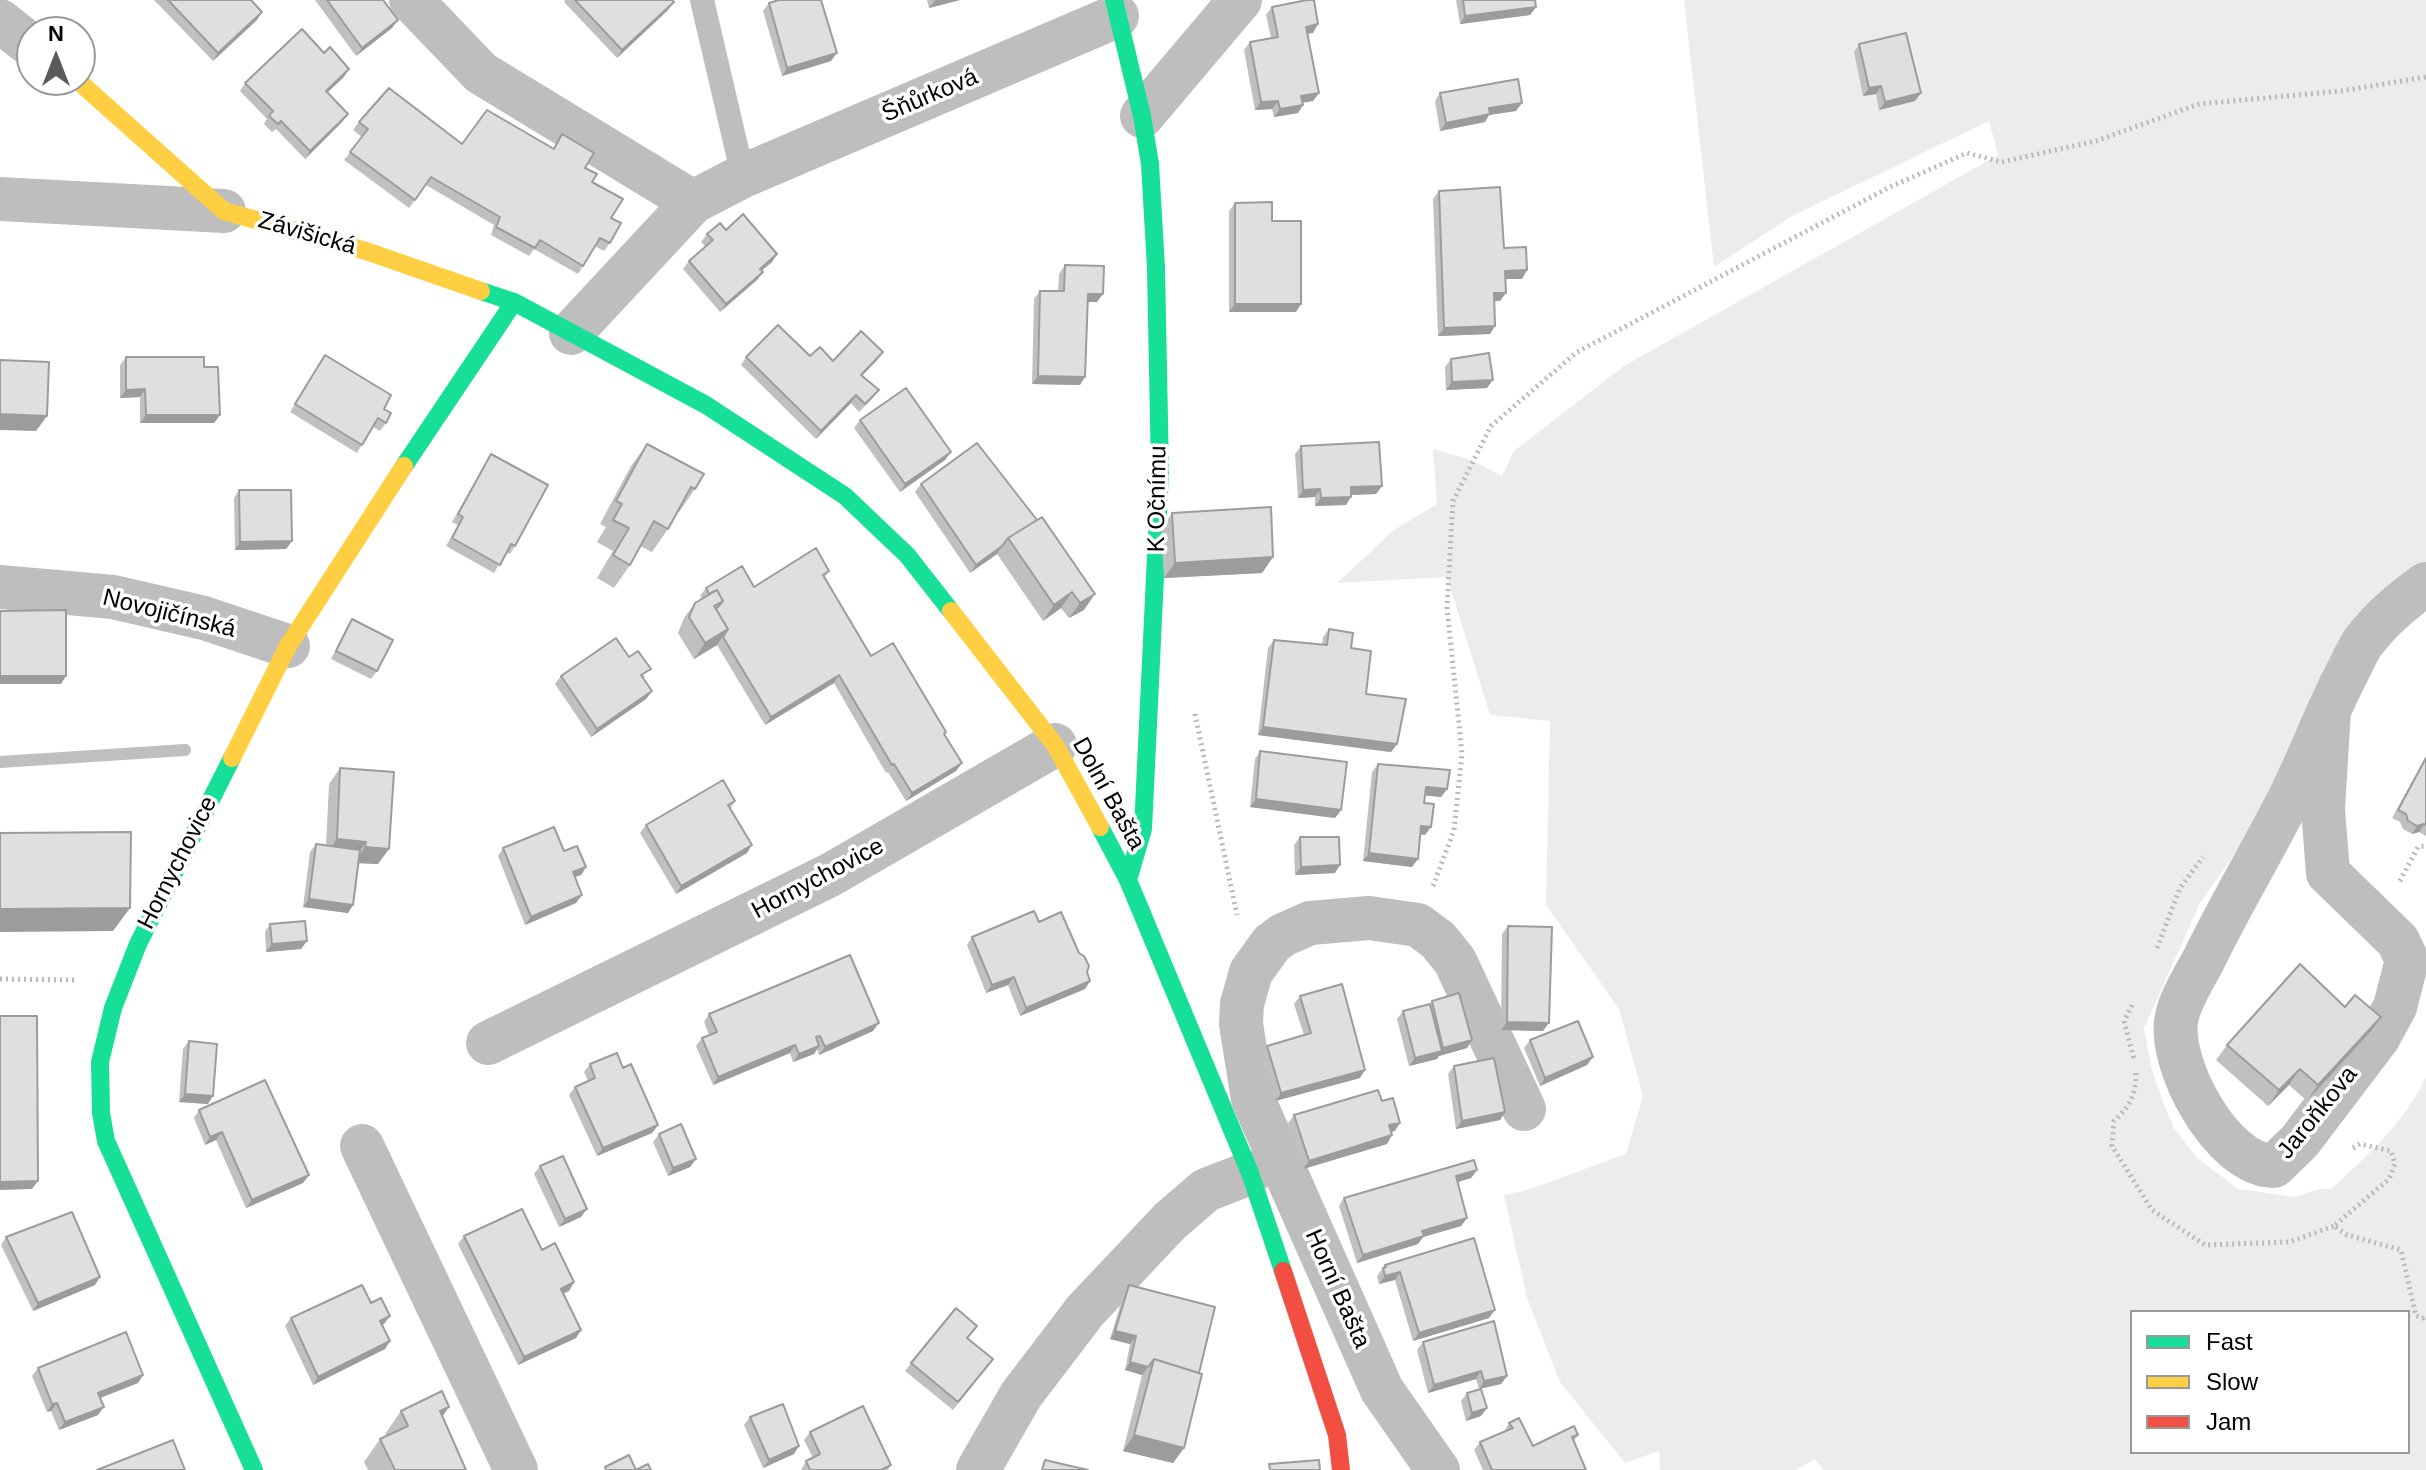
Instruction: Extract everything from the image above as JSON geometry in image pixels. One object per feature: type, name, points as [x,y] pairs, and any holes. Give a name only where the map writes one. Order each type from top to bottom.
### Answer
[{"type":"street","points":[[411,0],[481,73],[693,202]]},
{"type":"street","points":[[1142,116],[1240,0]]},
{"type":"street","name":"Šňůrková","points":[[571,333],[693,202],[743,176],[1115,8]]},
{"type":"street","name":"K Očnímu","points":[[1115,8],[1142,116],[1150,164],[1156,268],[1160,472],[1143,829],[1128,880]]},
{"type":"street","points":[[0,21],[16,34]]},
{"type":"street","name":"Závišická","points":[[95,96],[224,211],[366,251],[514,302],[571,333]]},
{"type":"street","points":[[0,199],[224,211]]},
{"type":"street","name":"Hornychovice","points":[[254,1470],[106,1141],[101,1113],[100,1062],[113,1008],[138,944],[288,646],[419,442],[514,302]]},
{"type":"street","name":"Dolní Bašta","points":[[571,333],[706,405],[845,496],[907,555],[1055,745],[1128,880],[1239,1105],[1250,1173],[1337,1435],[1341,1470]]},
{"type":"street","name":"Jaroňkova","points":[[2329,710],[2323,809],[2328,873],[2398,941],[2407,960],[2395,1007],[2378,1038],[2299,1142],[2274,1166],[2266,1166],[2251,1161],[2231,1146],[2212,1123],[2192,1089],[2176,1050],[2177,1016],[2219,927],[2291,795],[2329,710],[2363,642],[2402,601],[2426,584]]},
{"type":"street","name":"Novojičínská","points":[[0,587],[113,597],[204,618],[288,646]]},
{"type":"street","name":"Hornychovice","points":[[488,1043],[830,875],[1055,745]]},
{"type":"street","points":[[1239,1105],[1241,1024],[1246,988],[1259,958],[1283,935],[1310,923],[1369,918],[1418,925],[1438,940],[1455,961],[1524,1109]]},
{"type":"street","name":"Horní Bašta","points":[[1239,1105],[1382,1390],[1438,1470]]},
{"type":"street","points":[[362,1146],[516,1470]]},
{"type":"street","points":[[978,1470],[1021,1395],[1085,1311],[1170,1221],[1206,1190],[1250,1173]]},
{"type":"lane","points":[[702,0],[743,176]]},
{"type":"path","points":[[1418,925],[1454,830],[1462,754],[1447,607],[1453,501],[1491,426],[1577,352],[1890,187],[1967,153],[2002,162],[2096,141],[2199,104],[2341,91],[2426,77]]},
{"type":"path","points":[[1197,726],[1239,924],[1246,988]]},
{"type":"path","points":[[2418,847],[2426,846]]},
{"type":"path","points":[[0,979],[123,981]]},
{"type":"path","points":[[2389,1179],[2334,1226],[2347,1235],[2401,1250],[2416,1316],[2423,1318],[2426,1315]]},
{"type":"shaded area","points":[[1684,0],[2426,0],[2426,564],[2265,799],[2238,849],[2200,903],[2144,1028],[2152,1070],[2174,1128],[2197,1158],[2238,1189],[2295,1197],[2319,1189],[2331,1189],[2396,1124],[2426,1077],[2426,1470],[1824,1470],[1815,1459],[1796,1470],[1660,1470],[1659,1451],[1625,1463],[1560,1382],[1527,1298],[1504,1195],[1525,1191],[1626,1154],[1643,1096],[1619,1009],[1546,905],[1550,721],[1490,715],[1447,577],[1337,583],[1394,530],[1437,504],[1433,449],[1471,460],[1502,476],[1514,451],[1624,366],[1998,155],[1989,121],[1792,216],[1714,267]]},
{"type":"building","points":[[168,0],[251,0],[262,12],[218,53]]},
{"type":"building","points":[[327,0],[383,0],[398,20],[362,48]]},
{"type":"building","points":[[575,0],[672,0],[674,2],[622,50]]},
{"type":"building","points":[[779,0],[821,0],[837,53],[787,68],[769,3]]},
{"type":"building","points":[[1314,0],[1318,24],[1306,27],[1319,93],[1301,96],[1303,105],[1280,109],[1278,101],[1261,102],[1250,42],[1278,37],[1272,7]]},
{"type":"building","points":[[1463,0],[1535,0],[1536,7],[1465,16]]},
{"type":"building","points":[[302,29],[324,53],[330,47],[349,69],[326,91],[348,114],[310,151],[281,121],[278,124],[269,116],[273,111],[245,83]]},
{"type":"building","points":[[1906,33],[1921,93],[1885,102],[1881,86],[1869,88],[1859,44]]},
{"type":"building","points":[[1518,79],[1522,103],[1489,108],[1490,114],[1446,123],[1440,93]]},
{"type":"building","points":[[389,88],[462,144],[487,110],[554,149],[562,134],[594,153],[585,168],[597,174],[592,182],[623,199],[611,218],[621,223],[610,243],[600,238],[583,266],[540,240],[535,248],[496,227],[500,217],[431,177],[415,200],[350,152],[368,129],[359,122]]},
{"type":"building","points":[[1500,187],[1504,248],[1526,247],[1527,270],[1505,271],[1506,293],[1494,293],[1495,326],[1444,328],[1439,191]]},
{"type":"building","points":[[1272,202],[1272,221],[1301,221],[1301,304],[1235,304],[1235,203]]},
{"type":"building","points":[[743,214],[777,254],[760,269],[763,272],[726,304],[689,261],[713,240],[707,234],[720,223],[726,230]]},
{"type":"building","points":[[1065,265],[1104,266],[1103,294],[1088,294],[1085,377],[1038,376],[1040,291],[1064,291]]},
{"type":"building","points":[[778,325],[810,356],[820,347],[833,361],[861,331],[883,352],[861,375],[879,390],[865,404],[856,395],[821,431],[746,357]]},
{"type":"building","points":[[1489,353],[1493,380],[1452,382],[1451,359]]},
{"type":"building","points":[[325,355],[391,395],[384,409],[391,413],[386,423],[378,418],[362,445],[295,404]]},
{"type":"building","points":[[126,357],[204,357],[204,367],[218,367],[220,415],[146,415],[145,389],[126,390]]},
{"type":"building","points":[[0,360],[49,362],[47,416],[0,414]]},
{"type":"building","points":[[906,388],[951,452],[905,484],[860,420]]},
{"type":"building","points":[[1379,442],[1382,486],[1351,487],[1351,497],[1321,498],[1320,489],[1303,490],[1301,446]]},
{"type":"building","points":[[977,443],[1037,520],[1008,538],[976,565],[921,484]]},
{"type":"building","points":[[647,444],[704,474],[695,489],[691,487],[668,529],[654,521],[630,565],[613,555],[629,528],[613,520],[622,504],[616,501]]},
{"type":"building","points":[[491,454],[548,485],[515,546],[511,544],[500,565],[452,538],[463,517],[458,514]]},
{"type":"building","points":[[239,490],[291,490],[292,541],[240,542]]},
{"type":"building","points":[[1271,507],[1273,557],[1175,563],[1172,513]]},
{"type":"building","points":[[1042,517],[1095,594],[1080,603],[1072,592],[1054,605],[1008,538]]},
{"type":"building","points":[[816,548],[829,571],[823,575],[871,656],[893,643],[962,763],[912,793],[839,675],[771,717],[723,637],[728,629],[716,609],[723,601],[717,590],[709,594],[706,588],[742,566],[754,587]]},
{"type":"building","points":[[717,590],[723,601],[714,606],[728,629],[705,643],[689,617],[695,603]]},
{"type":"building","points":[[66,610],[66,676],[0,676],[0,611]]},
{"type":"building","points":[[352,619],[393,640],[377,671],[336,651]]},
{"type":"building","points":[[1329,629],[1353,633],[1351,648],[1371,651],[1366,694],[1406,699],[1397,744],[1263,727],[1274,640],[1327,645]]},
{"type":"building","points":[[616,638],[629,657],[638,651],[651,669],[641,675],[652,691],[597,729],[561,676]]},
{"type":"building","points":[[1260,751],[1347,762],[1341,810],[1256,799]]},
{"type":"building","points":[[2426,758],[2426,825],[2417,826],[2398,810]]},
{"type":"building","points":[[1378,764],[1450,770],[1447,789],[1426,787],[1424,803],[1434,804],[1431,827],[1421,826],[1418,859],[1369,853]]},
{"type":"building","points":[[340,768],[394,772],[389,849],[365,847],[366,842],[337,839]]},
{"type":"building","points":[[723,780],[735,801],[728,805],[752,845],[681,886],[646,825]]},
{"type":"building","points":[[554,827],[564,851],[577,846],[586,867],[573,872],[582,895],[531,917],[503,848]]},
{"type":"building","points":[[131,832],[130,908],[0,909],[0,833]]},
{"type":"building","points":[[1300,837],[1339,837],[1340,865],[1301,867]]},
{"type":"building","points":[[316,844],[360,850],[353,905],[309,899]]},
{"type":"building","points":[[1034,911],[1039,922],[1061,912],[1079,953],[1089,966],[1090,981],[1026,1008],[1014,977],[992,985],[972,937]]},
{"type":"building","points":[[305,921],[307,941],[272,944],[270,924]]},
{"type":"building","points":[[1508,926],[1552,927],[1549,1023],[1507,1022]]},
{"type":"building","points":[[850,955],[879,1023],[825,1047],[820,1036],[816,1037],[819,1046],[799,1054],[795,1045],[718,1077],[702,1038],[717,1032],[709,1014]]},
{"type":"building","points":[[2300,964],[2345,1007],[2355,995],[2381,1017],[2318,1085],[2300,1069],[2279,1090],[2227,1045]]},
{"type":"building","points":[[1342,984],[1365,1070],[1281,1093],[1267,1046],[1311,1033],[1300,996]]},
{"type":"building","points":[[1459,993],[1472,1040],[1443,1048],[1432,1001]]},
{"type":"building","points":[[1430,1004],[1442,1051],[1415,1058],[1403,1011]]},
{"type":"building","points":[[0,1016],[37,1016],[38,1181],[0,1182]]},
{"type":"building","points":[[1578,1021],[1593,1057],[1545,1078],[1530,1040]]},
{"type":"building","points":[[189,1041],[217,1044],[213,1096],[185,1094]]},
{"type":"building","points":[[617,1053],[623,1068],[631,1064],[658,1125],[603,1148],[575,1087],[595,1078],[590,1064]]},
{"type":"building","points":[[1494,1058],[1505,1112],[1462,1121],[1454,1066]]},
{"type":"building","points":[[265,1080],[309,1175],[252,1200],[222,1132],[210,1137],[199,1110]]},
{"type":"building","points":[[1378,1090],[1382,1101],[1393,1098],[1400,1123],[1389,1125],[1392,1135],[1309,1161],[1294,1115]]},
{"type":"building","points":[[681,1124],[696,1159],[673,1168],[659,1134]]},
{"type":"building","points":[[563,1156],[587,1209],[565,1219],[540,1166]]},
{"type":"building","points":[[1474,1160],[1477,1170],[1456,1176],[1467,1218],[1422,1231],[1424,1236],[1363,1255],[1344,1198]]},
{"type":"building","points":[[522,1209],[542,1250],[555,1243],[574,1282],[561,1289],[581,1330],[524,1357],[464,1236]]},
{"type":"building","points":[[72,1212],[100,1277],[38,1303],[6,1237]]},
{"type":"building","points":[[1474,1238],[1495,1310],[1419,1333],[1400,1272],[1385,1276],[1383,1268]]},
{"type":"building","points":[[362,1285],[371,1303],[381,1298],[390,1316],[380,1321],[390,1341],[318,1377],[291,1318]]},
{"type":"building","points":[[1129,1285],[1215,1307],[1199,1373],[1154,1359],[1148,1367],[1130,1362],[1136,1336],[1115,1331]]},
{"type":"building","points":[[956,1308],[977,1326],[967,1338],[993,1359],[958,1402],[911,1363]]},
{"type":"building","points":[[1494,1321],[1507,1376],[1484,1381],[1481,1371],[1434,1385],[1423,1342]]},
{"type":"building","points":[[126,1332],[143,1375],[98,1393],[104,1407],[65,1422],[57,1403],[52,1404],[38,1368]]},
{"type":"building","points":[[1154,1359],[1202,1374],[1184,1448],[1134,1435]]},
{"type":"building","points":[[1481,1389],[1487,1408],[1472,1413],[1467,1393]]},
{"type":"building","points":[[442,1391],[449,1407],[440,1411],[466,1470],[395,1470],[380,1439],[408,1426],[401,1411]]},
{"type":"building","points":[[783,1404],[799,1446],[769,1460],[750,1417]]},
{"type":"building","points":[[863,1406],[891,1465],[881,1470],[810,1470],[806,1461],[820,1454],[810,1432]]},
{"type":"building","points":[[1519,1418],[1533,1446],[1574,1426],[1578,1435],[1572,1437],[1586,1470],[1492,1470],[1480,1442],[1513,1428],[1509,1423]]},
{"type":"building","points":[[173,1440],[185,1470],[97,1470]]},
{"type":"building","points":[[629,1455],[636,1470],[606,1470],[605,1467]]},
{"type":"building","points":[[1045,1460],[1088,1470],[1042,1470]]},
{"type":"building","points":[[1319,1460],[1320,1470],[1270,1470],[1269,1464]]},
{"type":"building","points":[[648,1464],[651,1470],[636,1470]]},
{"type":"waterway","points":[[0,762],[185,750]]},
{"type":"traffic: fast","points":[[1114,0],[1142,116],[1150,164],[1156,268],[1160,472],[1143,829],[1128,880]]},
{"type":"traffic: fast","points":[[481,291],[514,302],[706,405],[845,496],[907,555],[951,611]]},
{"type":"traffic: fast","points":[[404,466],[514,302]]},
{"type":"traffic: fast","points":[[232,758],[138,944],[113,1008],[100,1062],[101,1113],[106,1141],[254,1470]]},
{"type":"traffic: fast","points":[[1100,827],[1128,880],[1250,1173],[1283,1271]]},
{"type":"traffic: slow","points":[[95,96],[224,211],[366,251],[481,291]]},
{"type":"traffic: slow","points":[[232,758],[288,646],[404,466]]},
{"type":"traffic: slow","points":[[951,611],[1055,745],[1100,827]]},
{"type":"traffic: jam","points":[[1283,1271],[1337,1435],[1341,1470]]}]
